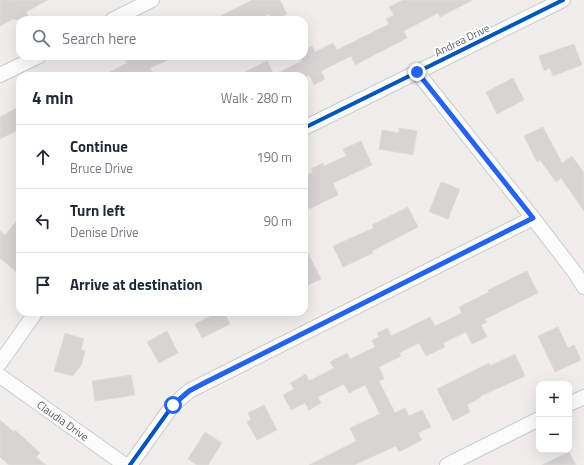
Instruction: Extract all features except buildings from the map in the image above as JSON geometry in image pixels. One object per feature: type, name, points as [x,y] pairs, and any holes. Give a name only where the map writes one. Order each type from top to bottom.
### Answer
[{"type":"street","points":[[120,16],[152,0]]},
{"type":"street","name":"Andrea Drive","points":[[308,126],[563,0]]},
{"type":"street","points":[[0,76],[31,60]]},
{"type":"street","points":[[417,72],[533,218],[576,274],[584,287]]},
{"type":"street","points":[[130,465],[173,405],[189,391],[533,218]]},
{"type":"street","points":[[0,363],[33,316]]},
{"type":"street","name":"Claudia Drive","points":[[0,376],[125,465]]},
{"type":"street","points":[[572,403],[584,397]]},
{"type":"street","points":[[447,465],[536,420]]},
{"type":"cycle path","points":[[308,126],[563,0]]},
{"type":"cycle path","points":[[130,465],[173,405],[189,391],[533,218]]},
{"type":"route","points":[[173,405],[189,391],[206,382],[533,218],[417,72]]}]
